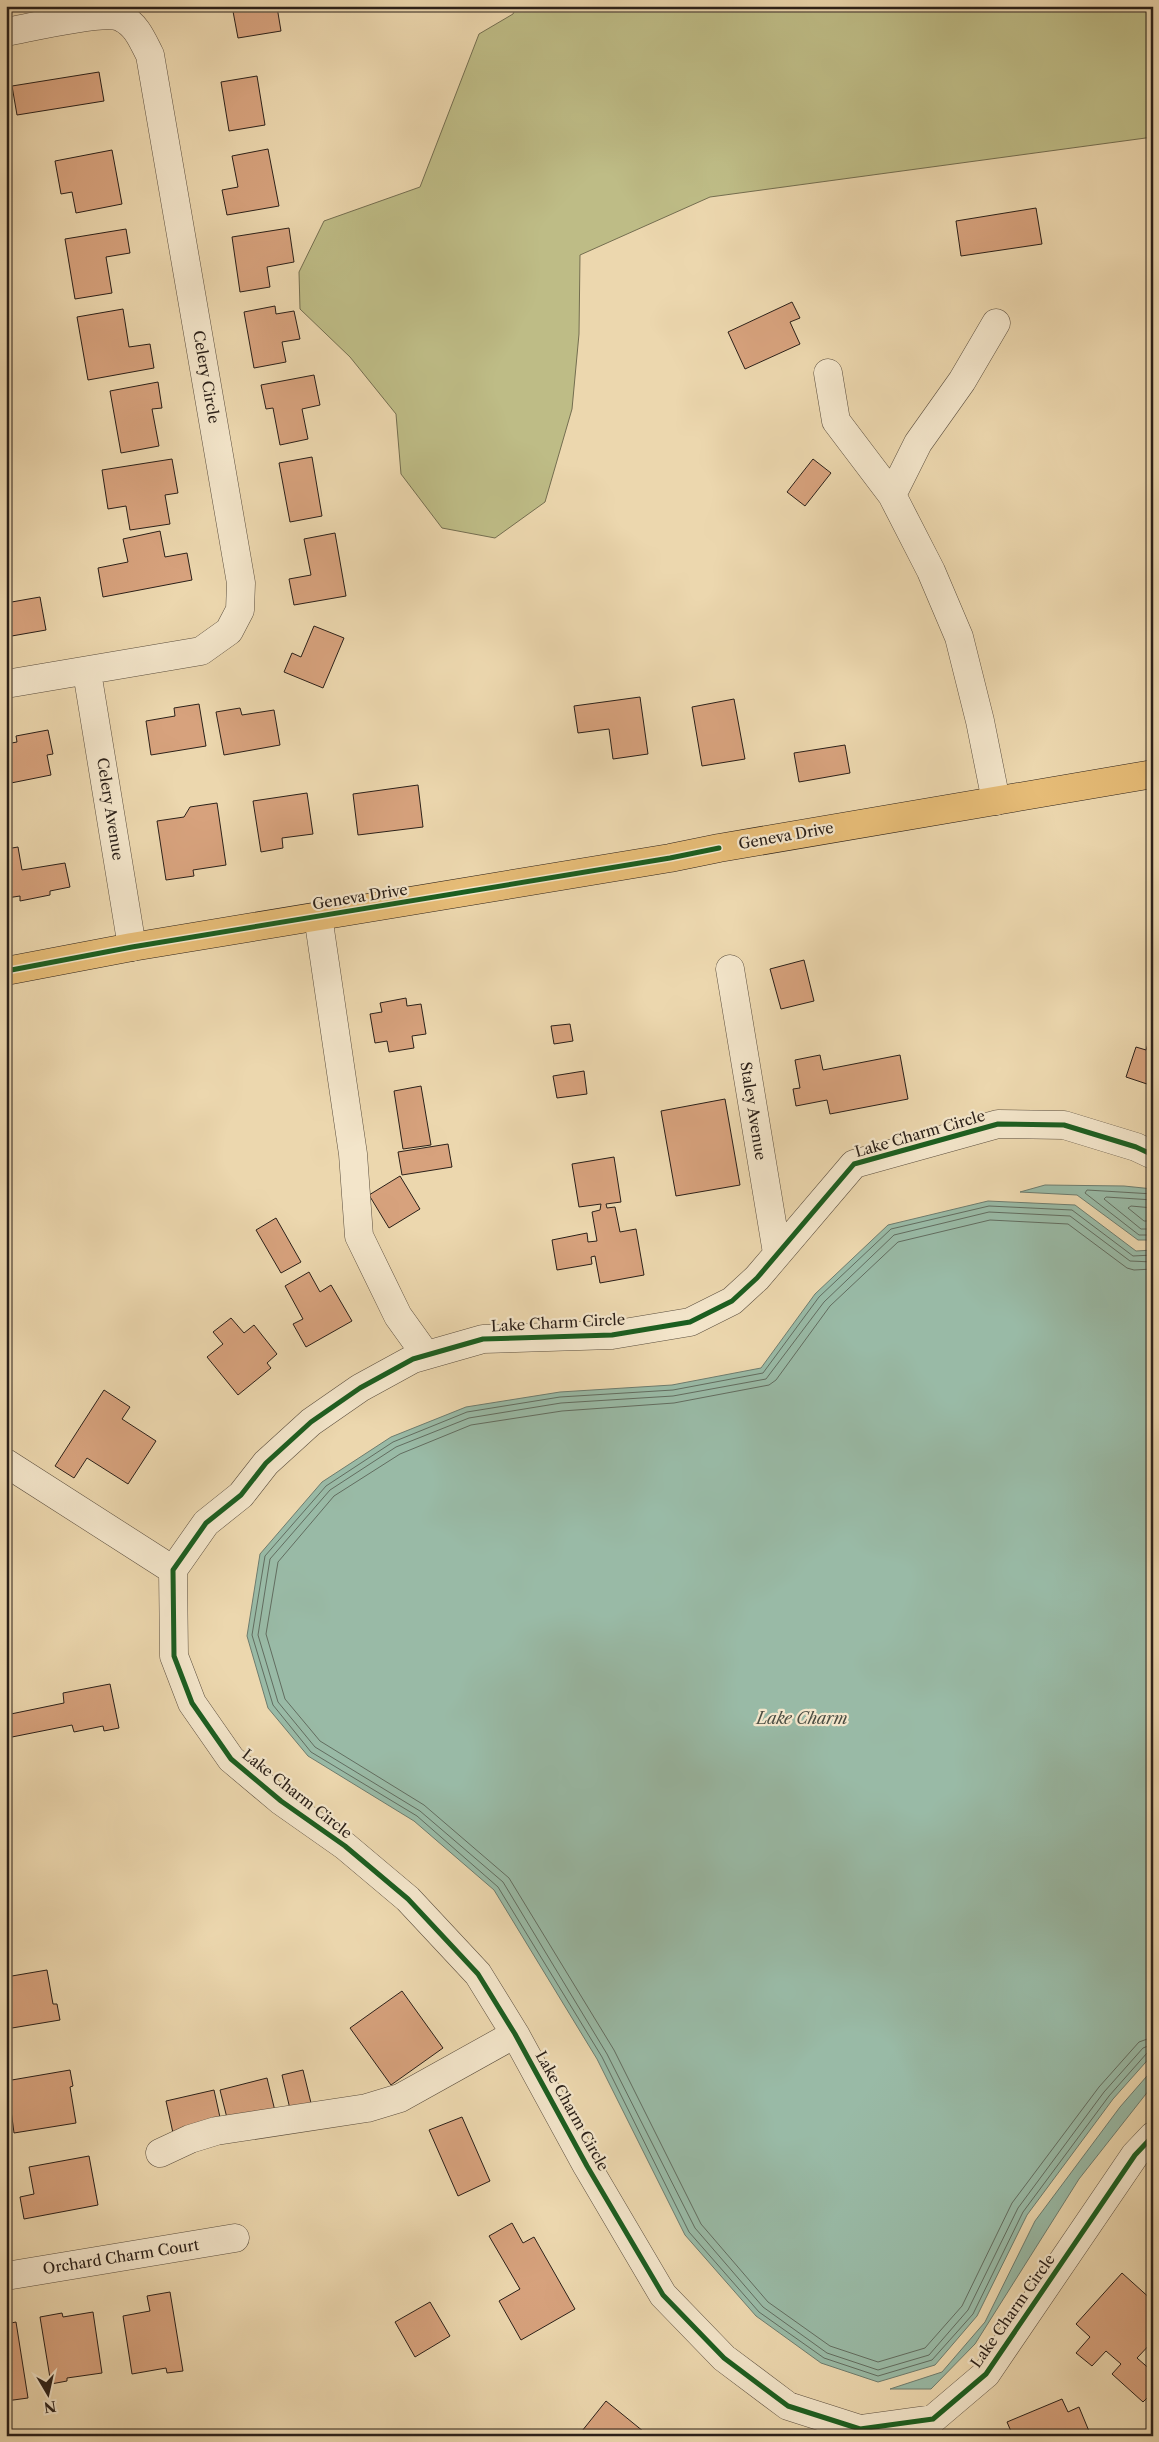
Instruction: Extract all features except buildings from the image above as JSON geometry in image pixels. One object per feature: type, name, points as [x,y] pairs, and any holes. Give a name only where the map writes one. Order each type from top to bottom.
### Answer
[{"type":"main road","name":"Geneva Drive","points":[[6,971],[132,947],[1153,774]]},
{"type":"street","name":"Celery Circle","points":[[6,32],[99,15],[122,18],[139,33],[150,55],[241,583],[240,610],[229,631],[201,651],[87,672],[6,684]]},
{"type":"street","points":[[892,495],[918,442],[962,381],[996,323]]},
{"type":"street","points":[[828,373],[836,421],[892,495],[931,571],[959,637],[980,721],[996,801]]},
{"type":"street","name":"Celery Avenue","points":[[87,672],[132,947]]},
{"type":"street","points":[[318,916],[353,1154],[359,1236],[398,1316],[426,1355]]},
{"type":"street","name":"Staley Avenue","points":[[730,968],[777,1253]]},
{"type":"street","name":"Lake Charm Circle","points":[[1153,1155],[1136,1147],[1064,1125],[998,1124],[854,1164],[757,1278],[732,1301],[690,1322],[612,1335],[483,1339],[413,1359],[360,1388],[311,1422],[266,1464],[241,1495],[206,1523],[173,1570],[174,1656],[192,1703],[231,1759],[281,1801],[344,1846],[408,1899],[478,1974],[515,2034],[588,2166],[663,2295],[724,2358],[788,2406],[860,2429],[933,2420],[986,2374],[1135,2155],[1153,2136]]},
{"type":"street","points":[[6,1462],[173,1570]]},
{"type":"street","points":[[160,2154],[190,2139],[216,2131],[366,2108],[400,2098],[515,2034]]},
{"type":"street","name":"Orchard Charm Court","points":[[6,2276],[235,2238]]},
{"type":"shaded area","points":[[517,6],[1153,6],[1153,137],[710,197],[580,255],[579,334],[572,409],[545,502],[495,538],[442,528],[401,474],[396,414],[350,357],[300,309],[299,272],[324,221],[420,187],[479,34],[513,14]]},
{"type":"water","points":[[1045,1185],[1124,1186],[1153,1189],[1153,1240],[1138,1240],[1077,1195],[1020,1192]]},
{"type":"water","name":"Lake Charm","points":[[988,1201],[1075,1205],[1136,1251],[1153,1250],[1153,2054],[1113,2099],[1027,2215],[977,2316],[935,2365],[878,2382],[821,2363],[756,2316],[685,2235],[597,2059],[494,1890],[414,1821],[308,1756],[268,1708],[247,1636],[260,1554],[322,1482],[391,1437],[466,1407],[560,1392],[672,1385],[761,1368],[815,1294],[888,1225]]},
{"type":"water","points":[[1153,2069],[1153,2085],[1079,2179],[975,2344],[931,2389],[890,2389],[942,2372],[985,2322],[1035,2221],[1120,2107]]},
{"type":"cycle path","points":[[6,971],[132,947],[670,858],[719,848]]},
{"type":"cycle path","points":[[1153,1155],[1136,1147],[1064,1125],[998,1124],[854,1164],[757,1278],[732,1301],[690,1322],[612,1335],[483,1339],[413,1359],[360,1388],[311,1422],[266,1463],[241,1495],[206,1523],[173,1570],[174,1656],[192,1703],[231,1759],[281,1801],[345,1846],[408,1899],[478,1974],[515,2034],[587,2166],[663,2295],[724,2358],[788,2406],[860,2429],[933,2419],[986,2374],[1135,2155],[1153,2136]]}]
